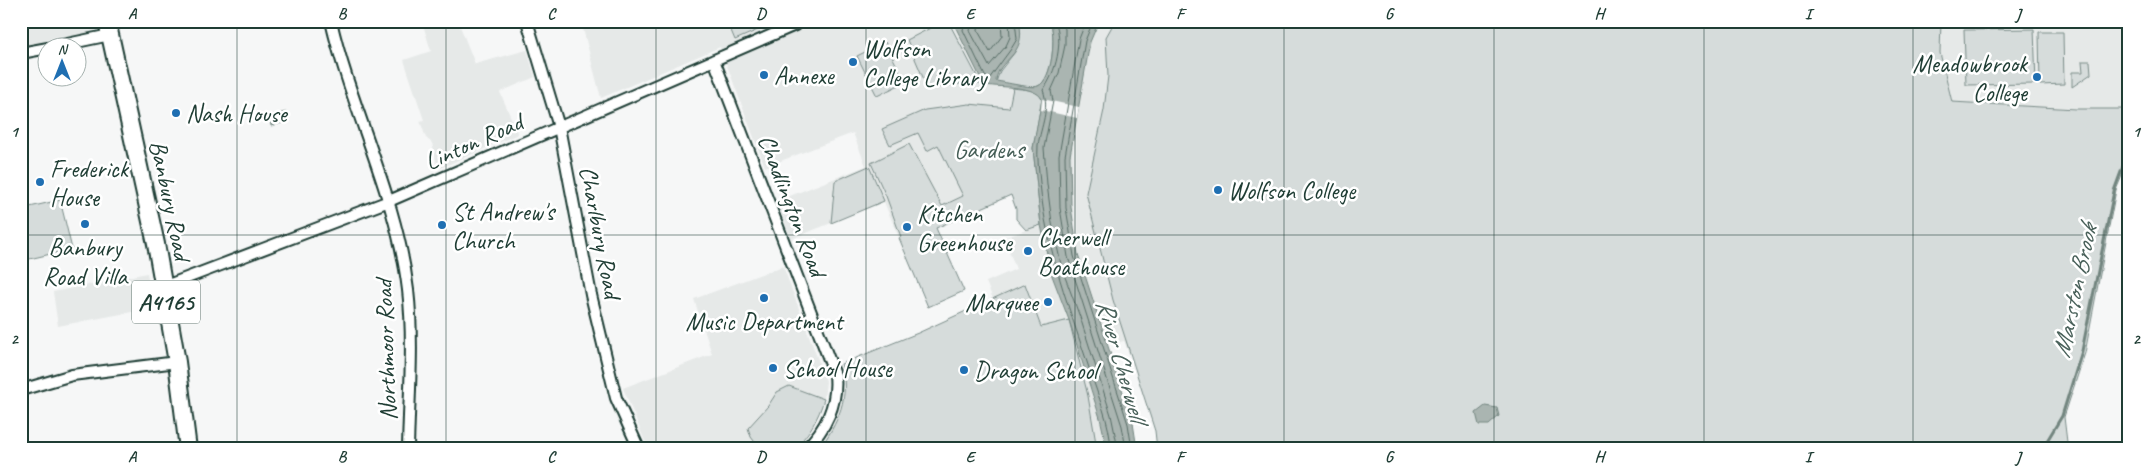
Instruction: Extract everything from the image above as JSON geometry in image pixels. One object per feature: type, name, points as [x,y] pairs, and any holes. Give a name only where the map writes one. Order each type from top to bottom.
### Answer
[{"type":"main road","name":"Banbury Road","points":[[109,28],[156,244],[177,362],[188,449]]},
{"type":"street","name":"Northmoor Road","points":[[331,21],[389,201],[408,290],[411,340],[408,449]]},
{"type":"street","name":"Charlbury Road","points":[[527,21],[559,127],[591,295],[614,388],[639,449]]},
{"type":"street","name":"Linton Road","points":[[163,287],[389,201],[795,25]]},
{"type":"street","points":[[78,38],[109,28]]},
{"type":"street","points":[[21,53],[38,50]]},
{"type":"street","name":"Chadlington Road","points":[[714,60],[832,365],[836,384],[833,404],[818,436],[805,449]]},
{"type":"street","points":[[21,390],[72,375],[177,362]]},
{"type":"shaded area","points":[[21,21],[93,21],[95,33],[73,38],[38,38],[38,46],[21,50]]},
{"type":"shaded area","points":[[440,21],[458,21],[475,64],[527,50],[535,77],[500,92],[518,134],[438,169],[432,143],[426,138],[420,121],[424,120],[404,60],[431,51],[424,28]]},
{"type":"shaded area","name":"Wolfson College","points":[[581,21],[1358,21],[1357,46],[1339,108],[1129,354],[1124,341],[1112,344],[1105,340],[1078,254],[1071,207],[1070,179],[1036,185],[1041,225],[1051,273],[1069,320],[1100,418],[1107,449],[819,449],[839,415],[845,388],[845,375],[841,364],[918,333],[993,299],[986,282],[1016,269],[1004,238],[1026,230],[1016,219],[1016,209],[1011,195],[936,228],[964,291],[928,307],[884,202],[791,239],[777,201],[866,166],[853,133],[765,167],[720,47],[601,98]]},
{"type":"shaded area","name":"Meadowbrook College","points":[[1941,21],[2129,21],[2129,109],[2076,109],[1952,102],[1940,53]]},
{"type":"shaded area","points":[[783,266],[826,381],[824,399],[819,415],[803,438],[792,449],[648,449],[623,388],[712,354],[694,299]]},
{"type":"shaded area","points":[[147,273],[153,308],[58,326],[53,292]]},
{"type":"green space","points":[[727,21],[773,21],[774,23],[735,40]]},
{"type":"green space","points":[[944,21],[948,21],[981,84],[966,83],[928,89],[907,40]]},
{"type":"green space","points":[[1019,21],[1050,21],[1052,27],[1053,46],[1050,66],[1043,82],[1035,87],[996,82],[1000,71],[1015,52]]},
{"type":"green space","points":[[1115,21],[1941,21],[1940,53],[1952,102],[2076,109],[2129,109],[2127,164],[2116,190],[2085,353],[2064,417],[2067,442],[2065,449],[1157,449],[1155,431],[1113,300],[1086,193],[1104,110],[1108,76],[1106,37]]},
{"type":"green space","points":[[2034,29],[2036,84],[1966,85],[1964,30]]},
{"type":"green space","points":[[2039,32],[2063,32],[2064,84],[2040,85]]},
{"type":"green space","points":[[885,42],[905,82],[877,96],[857,56]]},
{"type":"green space","points":[[2082,61],[2090,61],[2091,74],[2072,87],[2072,72],[2083,72]]},
{"type":"green space","name":"Gardens","points":[[1013,88],[1034,91],[1042,99],[1033,148],[1041,225],[1026,230],[1016,219],[1016,209],[1011,195],[936,228],[964,291],[928,307],[899,238],[901,237],[886,196],[871,163],[909,144],[942,206],[963,196],[938,145],[927,151],[918,133],[890,145],[882,129],[925,110],[969,104],[1009,108]]},
{"type":"green space","points":[[869,166],[884,201],[831,223],[835,181]]},
{"type":"green space","points":[[60,200],[72,249],[25,260],[21,246],[21,209]]},
{"type":"green space","name":"Dragon School","points":[[1025,284],[1041,327],[1069,320],[1088,396],[1097,449],[819,449],[832,430],[841,409],[844,376],[841,364],[918,333]]},
{"type":"green space","points":[[789,386],[824,399],[819,413],[808,433],[792,449],[760,449],[751,437],[748,428],[768,406],[777,392]]},
{"type":"water","points":[[964,21],[1019,21],[1021,33],[1019,43],[1016,50],[1001,67],[996,81],[1035,87],[1043,82],[1050,66],[1053,36],[1050,21],[1099,21],[1090,42],[1070,156],[1071,207],[1078,254],[1133,423],[1137,449],[1107,449],[1100,418],[1069,320],[1051,273],[1041,225],[1033,148],[1042,99],[1032,91],[1025,89],[986,85],[981,79],[955,26]]},
{"type":"water","points":[[286,112],[289,121],[271,126],[269,116]]},
{"type":"water","points":[[1485,406],[1497,408],[1499,416],[1489,425],[1479,425],[1476,413]]},
{"type":"pier","points":[[1042,99],[1079,107],[1077,118],[1041,110]]},
{"type":"waterway","name":"Marston Brook","points":[[2042,449],[2062,416],[2082,351],[2114,191],[2125,161],[2124,149],[2129,137]]},
{"type":"place","name":"Wolfson College Library","points":[[853,62]]},
{"type":"place","name":"Annexe","points":[[764,75]]},
{"type":"place","name":"Meadowbrook College","points":[[2037,77]]},
{"type":"place","name":"Nash House","points":[[176,113]]},
{"type":"place","name":"Frederick House","points":[[40,182]]},
{"type":"place","name":"Wolfson College","points":[[1218,190]]},
{"type":"place","name":"Banbury Road Villa","points":[[85,224]]},
{"type":"place","name":"St Andrew's Church","points":[[442,225]]},
{"type":"place","name":"Kitchen Greenhouse","points":[[907,227]]},
{"type":"place","name":"Cherwell Boathouse","points":[[1028,251]]},
{"type":"place","name":"Music Department","points":[[764,298]]},
{"type":"place","name":"Marquee","points":[[1048,302]]},
{"type":"place","name":"School House","points":[[773,368]]},
{"type":"place","name":"Dragon School","points":[[964,370]]},
{"type":"water label","name":"River Cherwell","points":[[1122,360]]}]
